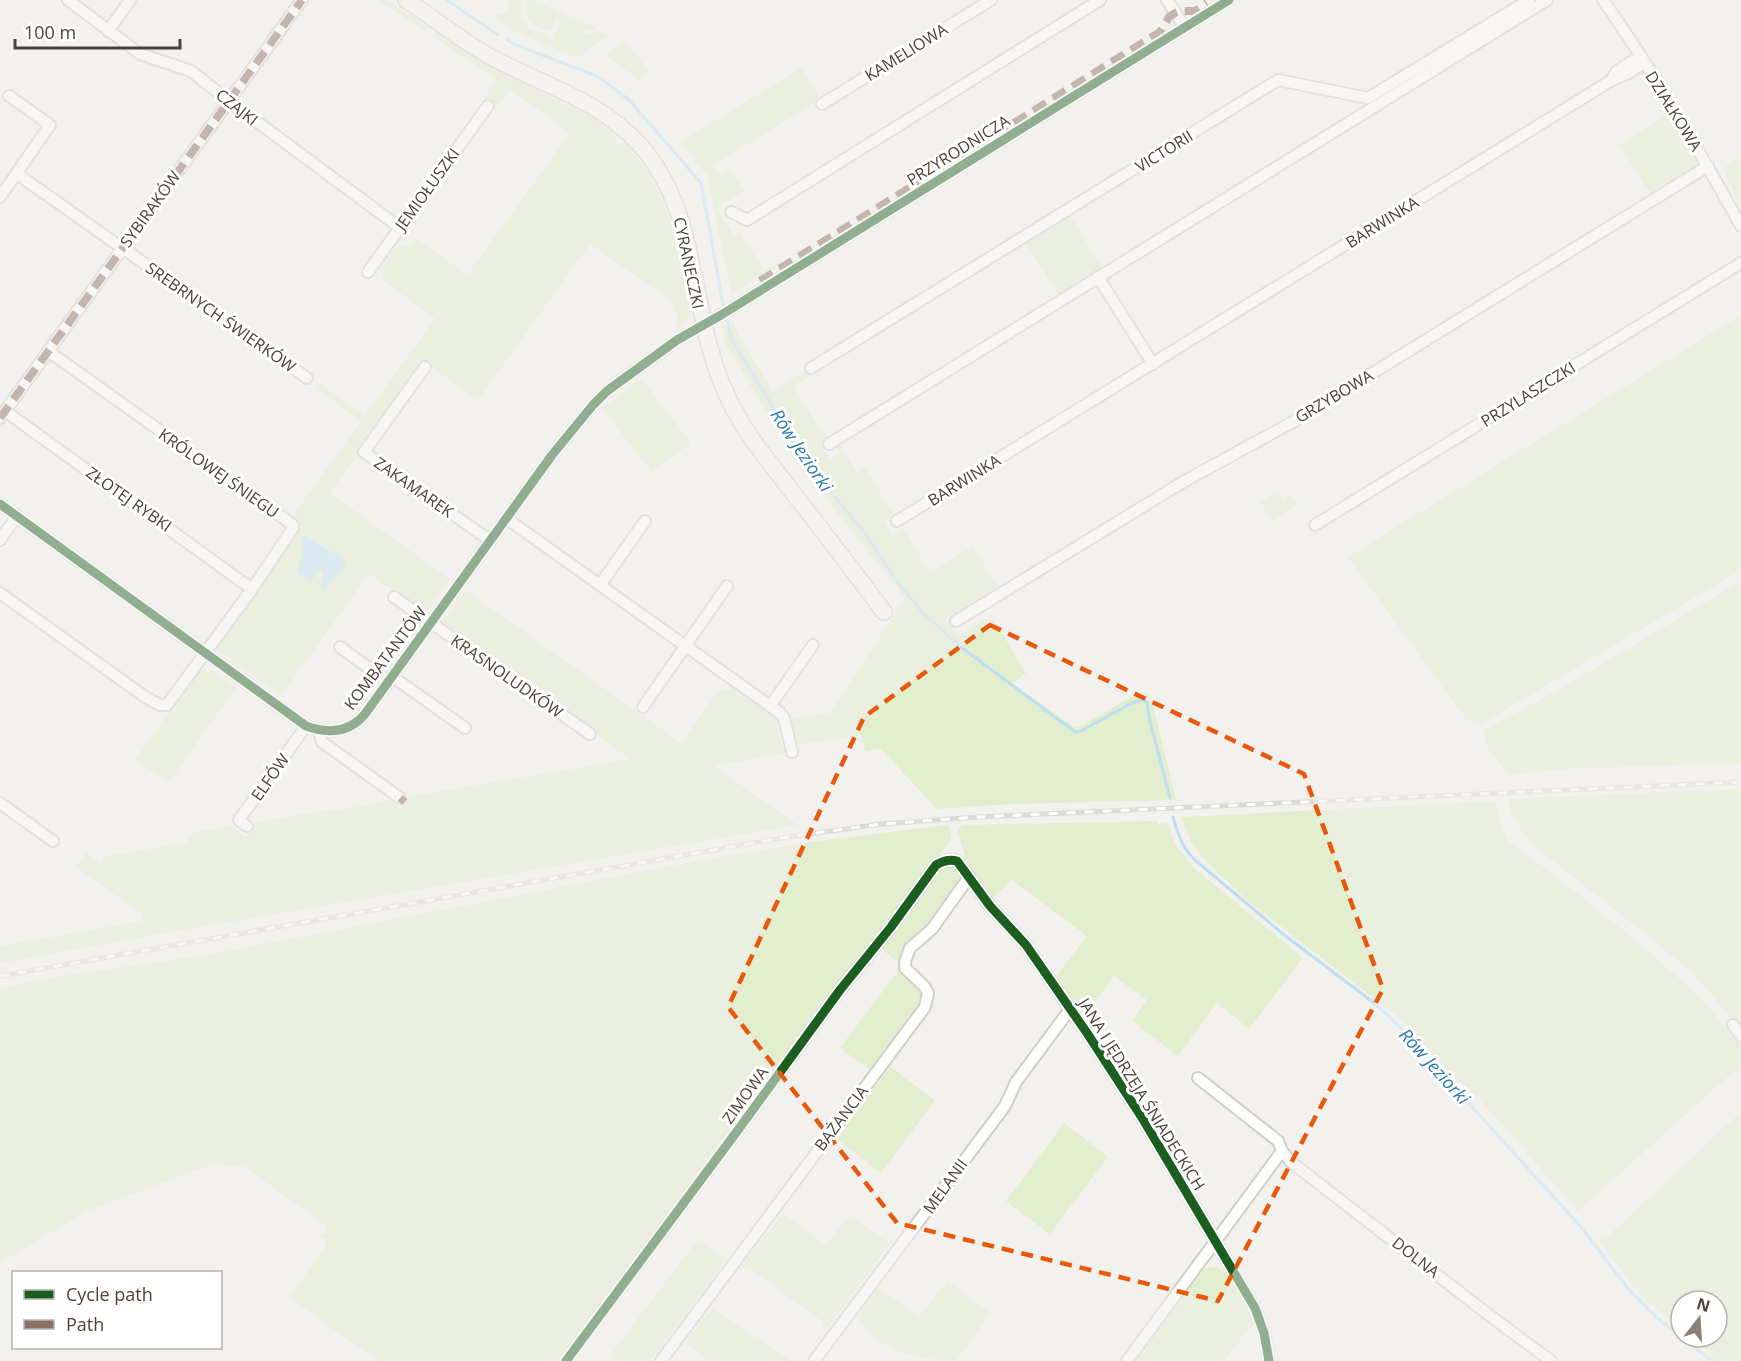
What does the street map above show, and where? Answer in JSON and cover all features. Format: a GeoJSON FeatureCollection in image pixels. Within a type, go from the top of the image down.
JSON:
{"type":"FeatureCollection","features":[{"type":"Feature","properties":{"kind":"street","name":"CZAJKI"},"geometry":{"type":"LineString","coordinates":[[68,0],[140,54],[191,71],[399,227]]}},
{"type":"Feature","properties":{"kind":"street"},"geometry":{"type":"LineString","coordinates":[[108,31],[130,0]]}},
{"type":"Feature","properties":{"kind":"street","name":"SYBIRAKÓW"},"geometry":{"type":"LineString","coordinates":[[3,415],[302,0]]}},
{"type":"Feature","properties":{"kind":"street","name":"CYRANECZKI"},"geometry":{"type":"LineString","coordinates":[[406,0],[491,57],[591,104],[642,147],[673,195],[681,218],[702,324],[716,371],[739,420],[884,612]]}},
{"type":"Feature","properties":{"kind":"street","name":"KAMELIOWA"},"geometry":{"type":"LineString","coordinates":[[822,104],[991,0]]}},
{"type":"Feature","properties":{"kind":"street"},"geometry":{"type":"LineString","coordinates":[[731,212],[747,220],[1100,0]]}},
{"type":"Feature","properties":{"kind":"street"},"geometry":{"type":"LineString","coordinates":[[1167,0],[1185,27]]}},
{"type":"Feature","properties":{"kind":"street","name":"PRZYRODNICZA"},"geometry":{"type":"LineString","coordinates":[[702,324],[721,315],[1228,0]]}},
{"type":"Feature","properties":{"kind":"street","name":"VICTORII"},"geometry":{"type":"LineString","coordinates":[[811,368],[1278,80],[1368,98],[1529,0]]}},
{"type":"Feature","properties":{"kind":"street"},"geometry":{"type":"LineString","coordinates":[[829,444],[1547,0]]}},
{"type":"Feature","properties":{"kind":"street","name":"DZIAŁKOWA"},"geometry":{"type":"LineString","coordinates":[[1602,0],[1642,59],[1708,166],[1741,226]]}},
{"type":"Feature","properties":{"kind":"street","name":"BARWINKA"},"geometry":{"type":"LineString","coordinates":[[897,521],[1612,80],[1629,73],[1642,59]]}},
{"type":"Feature","properties":{"kind":"street"},"geometry":{"type":"LineString","coordinates":[[1,192],[50,125],[9,96]]}},
{"type":"Feature","properties":{"kind":"street","name":"JEMIOŁUSZKI"},"geometry":{"type":"LineString","coordinates":[[368,272],[488,106]]}},
{"type":"Feature","properties":{"kind":"street","name":"GRZYBOWA"},"geometry":{"type":"LineString","coordinates":[[956,621],[1174,488],[1298,419],[1708,166]]}},
{"type":"Feature","properties":{"kind":"street","name":"SREBRNYCH ŚWIERKÓW"},"geometry":{"type":"LineString","coordinates":[[16,174],[307,378]]}},
{"type":"Feature","properties":{"kind":"street","name":"PRZYLASZCZKI"},"geometry":{"type":"LineString","coordinates":[[1315,525],[1741,263]]}},
{"type":"Feature","properties":{"kind":"street"},"geometry":{"type":"LineString","coordinates":[[1098,278],[1152,364]]}},
{"type":"Feature","properties":{"kind":"street","name":"KOMBATANTÓW"},"geometry":{"type":"LineString","coordinates":[[0,504],[306,726],[319,731],[342,730],[359,720],[391,680],[552,455],[600,398],[702,324]]}},
{"type":"Feature","properties":{"kind":"street","name":"KRÓLOWEJ ŚNIEGU"},"geometry":{"type":"LineString","coordinates":[[0,593],[139,693],[160,705],[167,705],[292,532],[293,525],[48,351]]}},
{"type":"Feature","properties":{"kind":"street","name":"ZAKAMAREK"},"geometry":{"type":"LineString","coordinates":[[425,367],[364,452],[491,541]]}},
{"type":"Feature","properties":{"kind":"street","name":"ZŁOTEJ RYBKI"},"geometry":{"type":"LineString","coordinates":[[3,415],[252,589]]}},
{"type":"Feature","properties":{"kind":"street"},"geometry":{"type":"LineString","coordinates":[[0,540],[17,516]]}},
{"type":"Feature","properties":{"kind":"street"},"geometry":{"type":"LineString","coordinates":[[507,519],[770,706],[784,718],[792,752]]}},
{"type":"Feature","properties":{"kind":"street"},"geometry":{"type":"LineString","coordinates":[[600,585],[645,521]]}},
{"type":"Feature","properties":{"kind":"street"},"geometry":{"type":"LineString","coordinates":[[643,707],[727,586]]}},
{"type":"Feature","properties":{"kind":"street","name":"KRASNOLUDKÓW"},"geometry":{"type":"LineString","coordinates":[[394,597],[590,734]]}},
{"type":"Feature","properties":{"kind":"street"},"geometry":{"type":"LineString","coordinates":[[770,706],[813,645]]}},
{"type":"Feature","properties":{"kind":"street"},"geometry":{"type":"LineString","coordinates":[[340,647],[465,728]]}},
{"type":"Feature","properties":{"kind":"street","name":"ELFÓW"},"geometry":{"type":"LineString","coordinates":[[247,826],[239,820],[306,726]]}},
{"type":"Feature","properties":{"kind":"street"},"geometry":{"type":"LineString","coordinates":[[319,731],[322,742],[400,798]]}},
{"type":"Feature","properties":{"kind":"street"},"geometry":{"type":"LineString","coordinates":[[0,803],[53,841]]}},
{"type":"Feature","properties":{"kind":"street","name":"ZIMOWA"},"geometry":{"type":"LineString","coordinates":[[566,1361],[840,990],[891,927],[936,865],[943,861],[957,861]]}},
{"type":"Feature","properties":{"kind":"street","name":"JANA I JĘDRZEJA ŚNIADECKICH"},"geometry":{"type":"LineString","coordinates":[[957,861],[990,906],[1026,945],[1071,1008],[1141,1116],[1255,1308],[1264,1333],[1269,1361]]}},
{"type":"Feature","properties":{"kind":"street","name":"BAŻANCIA"},"geometry":{"type":"LineString","coordinates":[[662,1361],[924,1006],[928,993],[905,968],[907,955],[910,948],[932,929],[969,877]]}},
{"type":"Feature","properties":{"kind":"street","name":"MELANII"},"geometry":{"type":"LineString","coordinates":[[814,1361],[1005,1107],[1016,1082],[1071,1008]]}},
{"type":"Feature","properties":{"kind":"street"},"geometry":{"type":"LineString","coordinates":[[1733,1025],[1741,1036]]}},
{"type":"Feature","properties":{"kind":"street","name":"DOLNA"},"geometry":{"type":"LineString","coordinates":[[1198,1078],[1278,1141],[1282,1151],[1291,1162],[1551,1361]]}},
{"type":"Feature","properties":{"kind":"street"},"geometry":{"type":"LineString","coordinates":[[1126,1361],[1282,1151]]}},
{"type":"Feature","properties":{"kind":"highlighted area"},"geometry":{"type":"Polygon","coordinates":[[[990,625],[1304,774],[1383,989],[1218,1301],[897,1223],[728,1007],[864,717],[990,625]]]}},
{"type":"Feature","properties":{"kind":"green space"},"geometry":{"type":"Polygon","coordinates":[[[378,0],[388,0],[428,27],[425,31],[378,0]]]}},
{"type":"Feature","properties":{"kind":"green space"},"geometry":{"type":"Polygon","coordinates":[[[508,0],[522,0],[521,15],[528,28],[549,35],[548,38],[552,40],[560,21],[556,19],[551,30],[534,25],[528,18],[527,0],[533,0],[596,27],[593,31],[581,30],[580,34],[604,32],[608,36],[577,58],[518,33],[493,17],[504,13],[509,7],[508,0]]]}},
{"type":"Feature","properties":{"kind":"green space"},"geometry":{"type":"Polygon","coordinates":[[[436,32],[501,73],[589,115],[618,137],[615,141],[621,145],[624,142],[655,185],[668,215],[682,266],[690,316],[686,323],[674,331],[678,316],[671,301],[590,244],[478,400],[424,362],[330,493],[450,579],[426,613],[369,574],[281,696],[214,648],[302,526],[291,518],[361,421],[315,388],[319,383],[365,415],[435,319],[384,281],[382,267],[396,248],[411,245],[416,238],[467,275],[570,133],[510,90],[498,106],[484,98],[496,80],[433,37],[436,32]]]}},
{"type":"Feature","properties":{"kind":"green space"},"geometry":{"type":"Polygon","coordinates":[[[624,40],[649,71],[640,81],[606,55],[624,40]]]}},
{"type":"Feature","properties":{"kind":"green space"},"geometry":{"type":"Polygon","coordinates":[[[801,68],[821,99],[713,166],[719,174],[730,167],[745,191],[717,208],[734,236],[740,232],[764,270],[788,259],[731,294],[707,175],[680,142],[801,68]]]}},
{"type":"Feature","properties":{"kind":"green space"},"geometry":{"type":"Polygon","coordinates":[[[1668,114],[1699,165],[1649,193],[1618,145],[1668,114]]]}},
{"type":"Feature","properties":{"kind":"green space"},"geometry":{"type":"Polygon","coordinates":[[[1741,154],[1741,207],[1723,169],[1741,154]]]}},
{"type":"Feature","properties":{"kind":"green space"},"geometry":{"type":"Polygon","coordinates":[[[1070,215],[1103,270],[1059,297],[1026,243],[1070,215]]]}},
{"type":"Feature","properties":{"kind":"green space"},"geometry":{"type":"Polygon","coordinates":[[[1741,315],[1741,570],[1488,720],[1479,724],[1466,719],[1353,564],[1346,558],[1741,315]]]}},
{"type":"Feature","properties":{"kind":"green space"},"geometry":{"type":"Polygon","coordinates":[[[732,321],[773,391],[807,369],[811,375],[794,387],[827,440],[820,445],[830,459],[840,453],[836,446],[840,444],[857,473],[865,468],[894,515],[884,521],[892,534],[903,528],[930,572],[973,546],[998,586],[946,619],[960,634],[991,615],[1026,673],[1012,683],[1073,726],[1081,726],[1136,694],[1150,693],[1176,800],[1013,804],[937,809],[881,749],[865,751],[862,735],[796,745],[791,719],[830,713],[905,598],[794,459],[724,342],[723,326],[732,321]]]}},
{"type":"Feature","properties":{"kind":"green space"},"geometry":{"type":"Polygon","coordinates":[[[641,378],[691,443],[652,472],[602,408],[641,378]]]}},
{"type":"Feature","properties":{"kind":"green space"},"geometry":{"type":"Polygon","coordinates":[[[1278,492],[1283,499],[1289,495],[1299,504],[1272,521],[1260,502],[1278,492]]]}},
{"type":"Feature","properties":{"kind":"green space"},"geometry":{"type":"Polygon","coordinates":[[[1741,581],[1741,763],[1564,769],[1508,775],[1487,747],[1483,731],[1572,682],[1741,581]]]}},
{"type":"Feature","properties":{"kind":"green space"},"geometry":{"type":"Polygon","coordinates":[[[466,590],[681,743],[718,691],[735,688],[777,719],[781,746],[786,746],[787,753],[714,766],[798,825],[0,963],[0,946],[142,921],[142,914],[75,867],[86,853],[102,864],[103,857],[187,842],[194,832],[232,826],[245,837],[256,822],[335,809],[337,811],[630,759],[441,625],[466,590]]]}},
{"type":"Feature","properties":{"kind":"green space"},"geometry":{"type":"Polygon","coordinates":[[[198,671],[213,671],[236,688],[169,782],[135,760],[198,671]]]}},
{"type":"Feature","properties":{"kind":"green space"},"geometry":{"type":"Polygon","coordinates":[[[1741,789],[1741,1028],[1690,971],[1531,844],[1510,813],[1509,799],[1741,789]]]}},
{"type":"Feature","properties":{"kind":"green space"},"geometry":{"type":"Polygon","coordinates":[[[1496,801],[1502,828],[1510,843],[1548,870],[1640,944],[1701,998],[1741,1046],[1741,1065],[1578,1211],[1484,1104],[1439,1062],[1403,1021],[1248,901],[1210,865],[1192,845],[1181,817],[1496,801]]]}},
{"type":"Feature","properties":{"kind":"green space"},"geometry":{"type":"Polygon","coordinates":[[[1157,821],[1158,824],[1168,823],[1175,844],[1194,868],[1303,958],[1249,1029],[1217,1003],[1178,1056],[1132,1021],[1147,1000],[1114,976],[1083,1018],[1054,979],[1087,936],[1012,880],[989,901],[965,858],[958,831],[962,825],[1157,821]]]}},
{"type":"Feature","properties":{"kind":"green space"},"geometry":{"type":"Polygon","coordinates":[[[948,825],[952,838],[562,1361],[378,1361],[289,1298],[325,1246],[326,1240],[320,1237],[327,1227],[245,1167],[213,1164],[85,1212],[0,1263],[0,988],[48,978],[206,955],[702,860],[818,841],[948,825]]]}},
{"type":"Feature","properties":{"kind":"green space"},"geometry":{"type":"Polygon","coordinates":[[[953,866],[962,876],[961,880],[902,965],[879,947],[937,870],[953,866]]]}},
{"type":"Feature","properties":{"kind":"green space"},"geometry":{"type":"Polygon","coordinates":[[[901,967],[920,987],[921,1004],[871,1071],[840,1048],[901,967]]]}},
{"type":"Feature","properties":{"kind":"green space"},"geometry":{"type":"Polygon","coordinates":[[[890,1067],[935,1100],[881,1173],[837,1139],[890,1067]]]}},
{"type":"Feature","properties":{"kind":"green space"},"geometry":{"type":"Polygon","coordinates":[[[1741,1112],[1741,1361],[1708,1361],[1713,1355],[1705,1349],[1729,1349],[1729,1289],[1669,1289],[1669,1319],[1648,1302],[1628,1280],[1598,1239],[1602,1235],[1609,1235],[1741,1112]]]}},
{"type":"Feature","properties":{"kind":"green space"},"geometry":{"type":"Polygon","coordinates":[[[1064,1123],[1108,1157],[1050,1234],[1006,1201],[1064,1123]]]}},
{"type":"Feature","properties":{"kind":"green space"},"geometry":{"type":"Polygon","coordinates":[[[783,1213],[826,1245],[850,1215],[890,1244],[824,1333],[823,1322],[749,1268],[739,1269],[783,1213]]]}},
{"type":"Feature","properties":{"kind":"green space"},"geometry":{"type":"Polygon","coordinates":[[[698,1239],[727,1259],[650,1361],[615,1361],[609,1357],[698,1239]]]}},
{"type":"Feature","properties":{"kind":"green space"},"geometry":{"type":"Polygon","coordinates":[[[1216,1267],[1225,1272],[1255,1320],[1224,1361],[1136,1361],[1205,1268],[1216,1267]]]}},
{"type":"Feature","properties":{"kind":"green space"},"geometry":{"type":"Polygon","coordinates":[[[947,1281],[991,1313],[956,1361],[914,1356],[886,1345],[865,1328],[858,1316],[879,1287],[919,1317],[947,1281]]]}},
{"type":"Feature","properties":{"kind":"green space"},"geometry":{"type":"Polygon","coordinates":[[[712,1307],[791,1361],[709,1361],[685,1343],[712,1307]]]}},
{"type":"Feature","properties":{"kind":"water"},"geometry":{"type":"Polygon","coordinates":[[[305,536],[345,561],[345,568],[323,590],[320,583],[324,571],[321,570],[310,581],[297,572],[303,551],[302,539],[305,536]]]}},
{"type":"Feature","properties":{"kind":"waterway","name":"Rów Jeziorki"},"geometry":{"type":"LineString","coordinates":[[447,0],[498,35]]}},
{"type":"Feature","properties":{"kind":"waterway","name":"Rów Jeziorki"},"geometry":{"type":"LineString","coordinates":[[507,40],[599,77],[629,100],[701,183],[724,310]]}},
{"type":"Feature","properties":{"kind":"waterway","name":"Rów Jeziorki"},"geometry":{"type":"LineString","coordinates":[[726,317],[732,340],[811,469],[862,529],[899,584],[923,613],[962,648],[1075,732],[1081,731],[1132,703],[1142,700],[1147,702],[1170,798]]}},
{"type":"Feature","properties":{"kind":"waterway","name":"Rów Jeziorki"},"geometry":{"type":"LineString","coordinates":[[1173,817],[1184,846],[1195,860],[1283,934],[1374,1003],[1396,1023],[1580,1226],[1630,1291],[1669,1327]]}},
{"type":"Feature","properties":{"kind":"waterway","name":"Rów Jeziorki"},"geometry":{"type":"LineString","coordinates":[[1696,1349],[1712,1361]]}},
{"type":"Feature","properties":{"kind":"railway"},"geometry":{"type":"LineString","coordinates":[[0,976],[787,837],[881,824],[978,817],[1741,782]]}},
{"type":"Feature","properties":{"kind":"marked path"},"geometry":{"type":"LineString","coordinates":[[0,418],[302,0]]}},
{"type":"Feature","properties":{"kind":"marked path"},"geometry":{"type":"LineString","coordinates":[[760,281],[1160,32],[1169,17],[1175,13],[1195,11],[1207,3]]}},
{"type":"Feature","properties":{"kind":"marked path"},"geometry":{"type":"LineString","coordinates":[[400,798],[405,802]]}},
{"type":"Feature","properties":{"kind":"cycle path"},"geometry":{"type":"LineString","coordinates":[[0,504],[306,726],[330,731],[345,728],[365,714],[552,455],[607,391],[677,340],[1229,0]]}},
{"type":"Feature","properties":{"kind":"cycle path"},"geometry":{"type":"LineString","coordinates":[[566,1361],[840,990],[891,927],[936,865],[951,860],[957,861],[990,906],[1026,945],[1141,1116],[1255,1308],[1264,1333],[1269,1361]]}}]}
